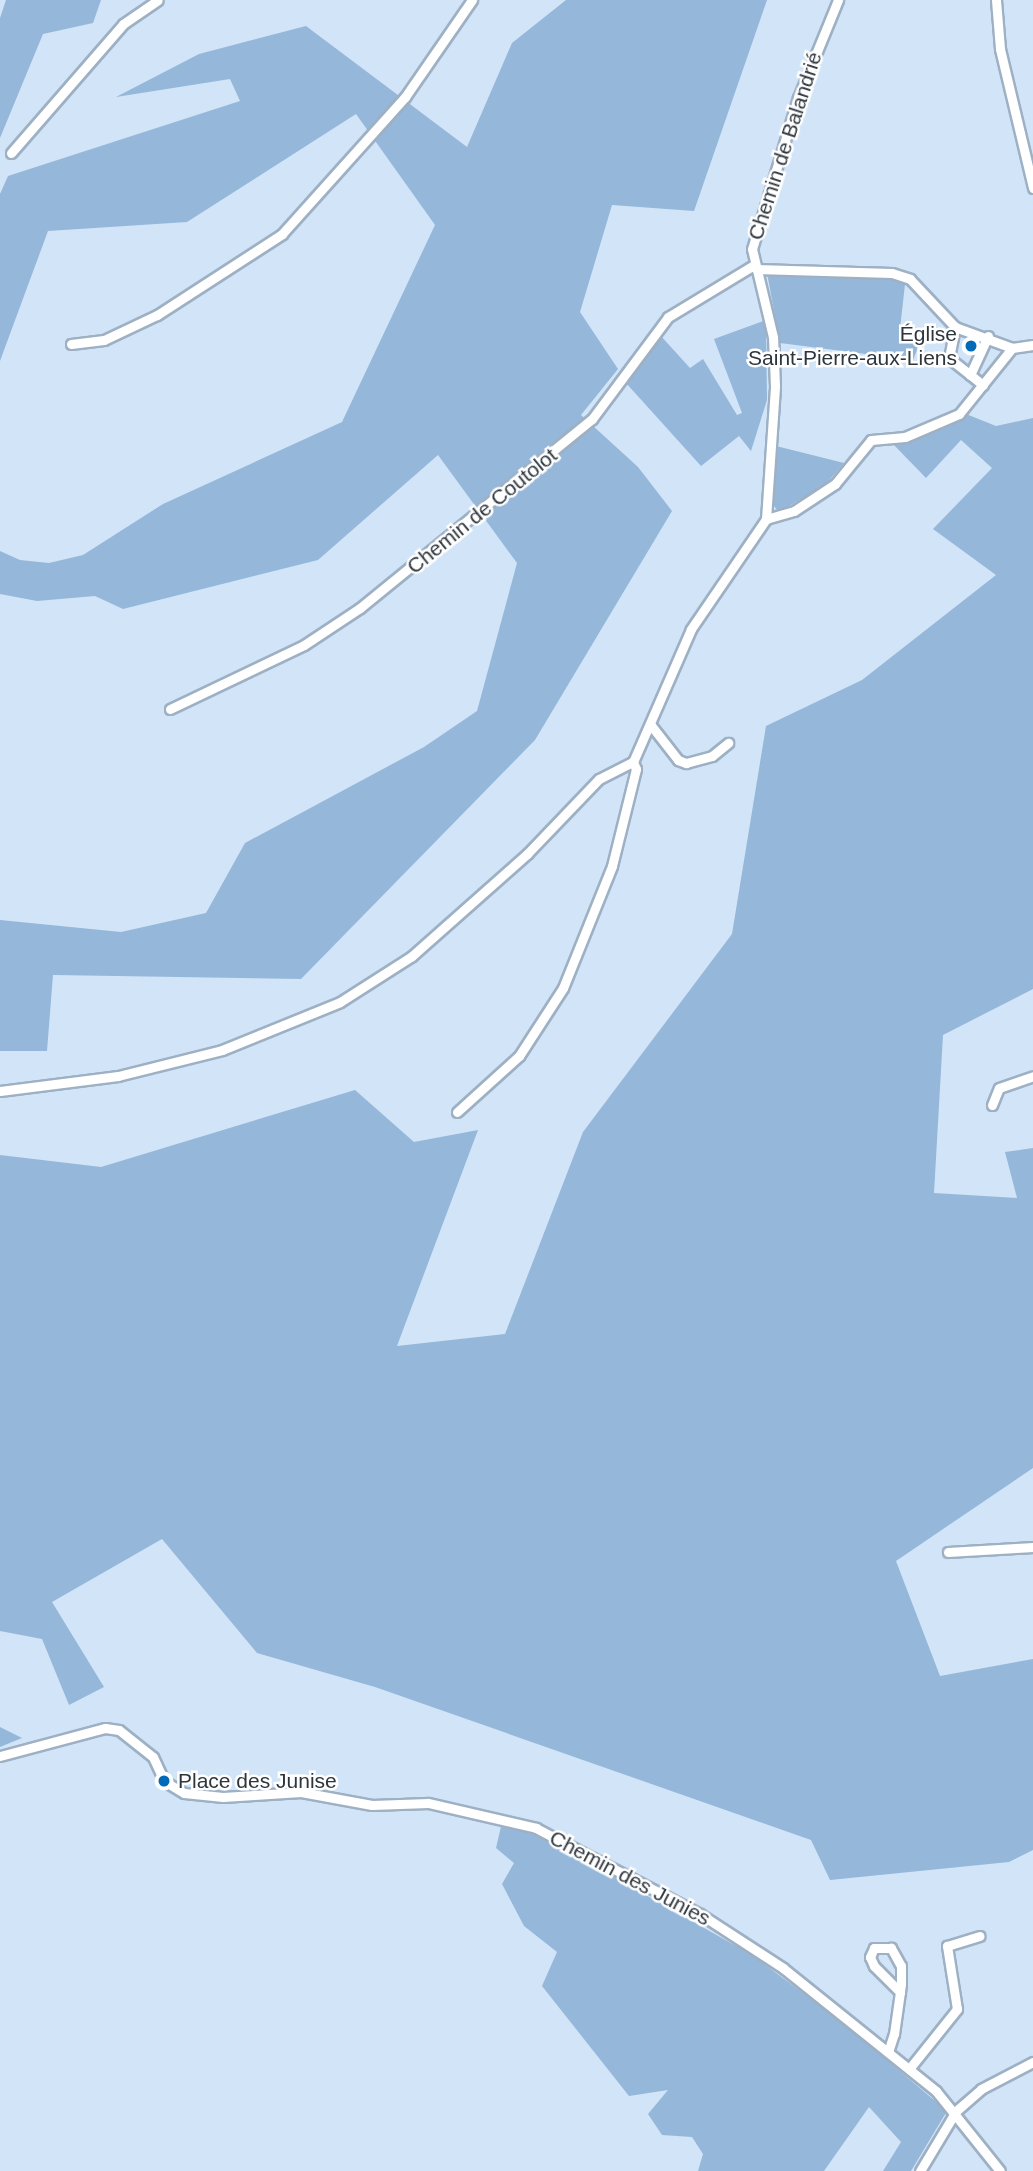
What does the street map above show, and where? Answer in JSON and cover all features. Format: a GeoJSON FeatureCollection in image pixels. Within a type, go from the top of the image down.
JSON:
{"type":"FeatureCollection","features":[{"type":"Feature","properties":{"kind":"street"},"geometry":{"type":"LineString","coordinates":[[11,153],[123,24],[159,0]]}},
{"type":"Feature","properties":{"kind":"street"},"geometry":{"type":"LineString","coordinates":[[71,344],[104,340],[157,315],[282,234],[405,97],[472,0]]}},
{"type":"Feature","properties":{"kind":"street","name":"Chemin de Balandrié"},"geometry":{"type":"LineString","coordinates":[[766,519],[775,386],[773,337],[752,248],[798,97],[838,0]]}},
{"type":"Feature","properties":{"kind":"street"},"geometry":{"type":"LineString","coordinates":[[996,0],[999,49],[1033,188]]}},
{"type":"Feature","properties":{"kind":"street"},"geometry":{"type":"LineString","coordinates":[[755,267],[892,273],[910,279],[955,327],[988,336],[1012,348],[1033,345]]}},
{"type":"Feature","properties":{"kind":"street","name":"Chemin de Coutolot"},"geometry":{"type":"LineString","coordinates":[[170,709],[304,645],[360,608],[592,419],[668,317],[755,267]]}},
{"type":"Feature","properties":{"kind":"street"},"geometry":{"type":"LineString","coordinates":[[955,327],[949,358],[983,385]]}},
{"type":"Feature","properties":{"kind":"street"},"geometry":{"type":"LineString","coordinates":[[970,375],[988,336]]}},
{"type":"Feature","properties":{"kind":"street"},"geometry":{"type":"LineString","coordinates":[[0,1091],[118,1076],[222,1050],[340,1002],[412,956],[527,854],[599,779],[633,762],[691,629],[766,519],[794,511],[835,484],[872,440],[905,437],[959,414],[1012,348]]}},
{"type":"Feature","properties":{"kind":"street"},"geometry":{"type":"LineString","coordinates":[[650,724],[678,760],[685,763],[712,756],[727,743]]}},
{"type":"Feature","properties":{"kind":"street"},"geometry":{"type":"LineString","coordinates":[[457,1112],[519,1056],[562,988],[612,866],[636,769],[633,762]]}},
{"type":"Feature","properties":{"kind":"street"},"geometry":{"type":"LineString","coordinates":[[992,1105],[999,1088],[1033,1076]]}},
{"type":"Feature","properties":{"kind":"street"},"geometry":{"type":"LineString","coordinates":[[948,1552],[1033,1547]]}},
{"type":"Feature","properties":{"kind":"street","name":"Chemin des Junies"},"geometry":{"type":"LineString","coordinates":[[0,1756],[105,1728],[119,1730],[153,1757],[164,1781],[184,1793],[223,1797],[301,1792],[372,1805],[428,1803],[536,1828],[710,1921],[783,1968],[909,2069],[956,2111],[1000,2171]]}},
{"type":"Feature","properties":{"kind":"street"},"geometry":{"type":"LineString","coordinates":[[909,2069],[957,2009],[947,1946],[980,1936]]}},
{"type":"Feature","properties":{"kind":"street"},"geometry":{"type":"LineString","coordinates":[[888,2052],[900,1992],[898,1952],[883,1945],[874,1948],[870,1957],[874,1966],[900,1992]]}},
{"type":"Feature","properties":{"kind":"street"},"geometry":{"type":"LineString","coordinates":[[920,2171],[956,2111],[981,2089],[1033,2062]]}},
{"type":"Feature","properties":{"kind":"shaded area"},"geometry":{"type":"Polygon","coordinates":[[[6,0],[101,0],[93,23],[43,34],[0,138],[0,18],[6,0]]]}},
{"type":"Feature","properties":{"kind":"shaded area"},"geometry":{"type":"Polygon","coordinates":[[[566,0],[767,0],[694,211],[612,205],[580,312],[618,369],[581,415],[638,467],[672,511],[535,740],[301,979],[53,975],[47,1051],[0,1051],[0,920],[121,932],[206,913],[245,843],[424,747],[477,711],[517,563],[438,455],[318,560],[123,609],[95,596],[37,601],[0,594],[0,551],[20,560],[49,563],[83,555],[163,504],[342,422],[435,225],[356,114],[187,222],[48,231],[0,361],[0,194],[8,176],[240,101],[230,79],[116,97],[199,54],[306,26],[467,147],[512,43],[566,0]]]}},
{"type":"Feature","properties":{"kind":"shaded area"},"geometry":{"type":"Polygon","coordinates":[[[767,273],[888,277],[905,284],[900,329],[920,342],[913,360],[780,343],[767,273]]]}},
{"type":"Feature","properties":{"kind":"shaded area"},"geometry":{"type":"Polygon","coordinates":[[[766,320],[767,400],[751,451],[739,436],[701,466],[626,383],[660,335],[690,368],[703,359],[737,415],[742,413],[714,339],[766,320]]]}},
{"type":"Feature","properties":{"kind":"shaded area"},"geometry":{"type":"Polygon","coordinates":[[[966,414],[996,426],[1033,418],[1033,989],[943,1035],[934,1193],[1017,1198],[1005,1152],[1033,1148],[1033,1468],[896,1561],[940,1676],[1033,1659],[1033,1850],[1009,1862],[830,1880],[811,1840],[375,1687],[257,1653],[162,1539],[52,1602],[104,1687],[69,1705],[42,1639],[0,1631],[0,1155],[101,1167],[355,1090],[414,1142],[478,1130],[397,1346],[505,1334],[583,1132],[732,934],[766,726],[862,680],[996,575],[933,529],[992,468],[961,440],[926,478],[893,444],[966,414]]]}},
{"type":"Feature","properties":{"kind":"shaded area"},"geometry":{"type":"Polygon","coordinates":[[[776,446],[844,463],[826,484],[779,512],[772,504],[776,446]]]}},
{"type":"Feature","properties":{"kind":"shaded area"},"geometry":{"type":"Polygon","coordinates":[[[0,1727],[22,1738],[0,1747],[0,1727]]]}},
{"type":"Feature","properties":{"kind":"shaded area"},"geometry":{"type":"Polygon","coordinates":[[[502,1822],[534,1832],[752,1955],[838,2019],[947,2111],[911,2171],[883,2171],[901,2142],[869,2107],[824,2171],[698,2171],[703,2154],[692,2137],[662,2135],[648,2114],[668,2090],[629,2096],[542,1986],[557,1952],[524,1926],[502,1884],[514,1863],[496,1848],[502,1822]]]}},
{"type":"Feature","properties":{"kind":"place","name":"Église Saint-Pierre-aux-Liens"},"geometry":{"type":"Point","coordinates":[971,346]}},
{"type":"Feature","properties":{"kind":"place","name":"Place des Junise"},"geometry":{"type":"Point","coordinates":[164,1781]}}]}
